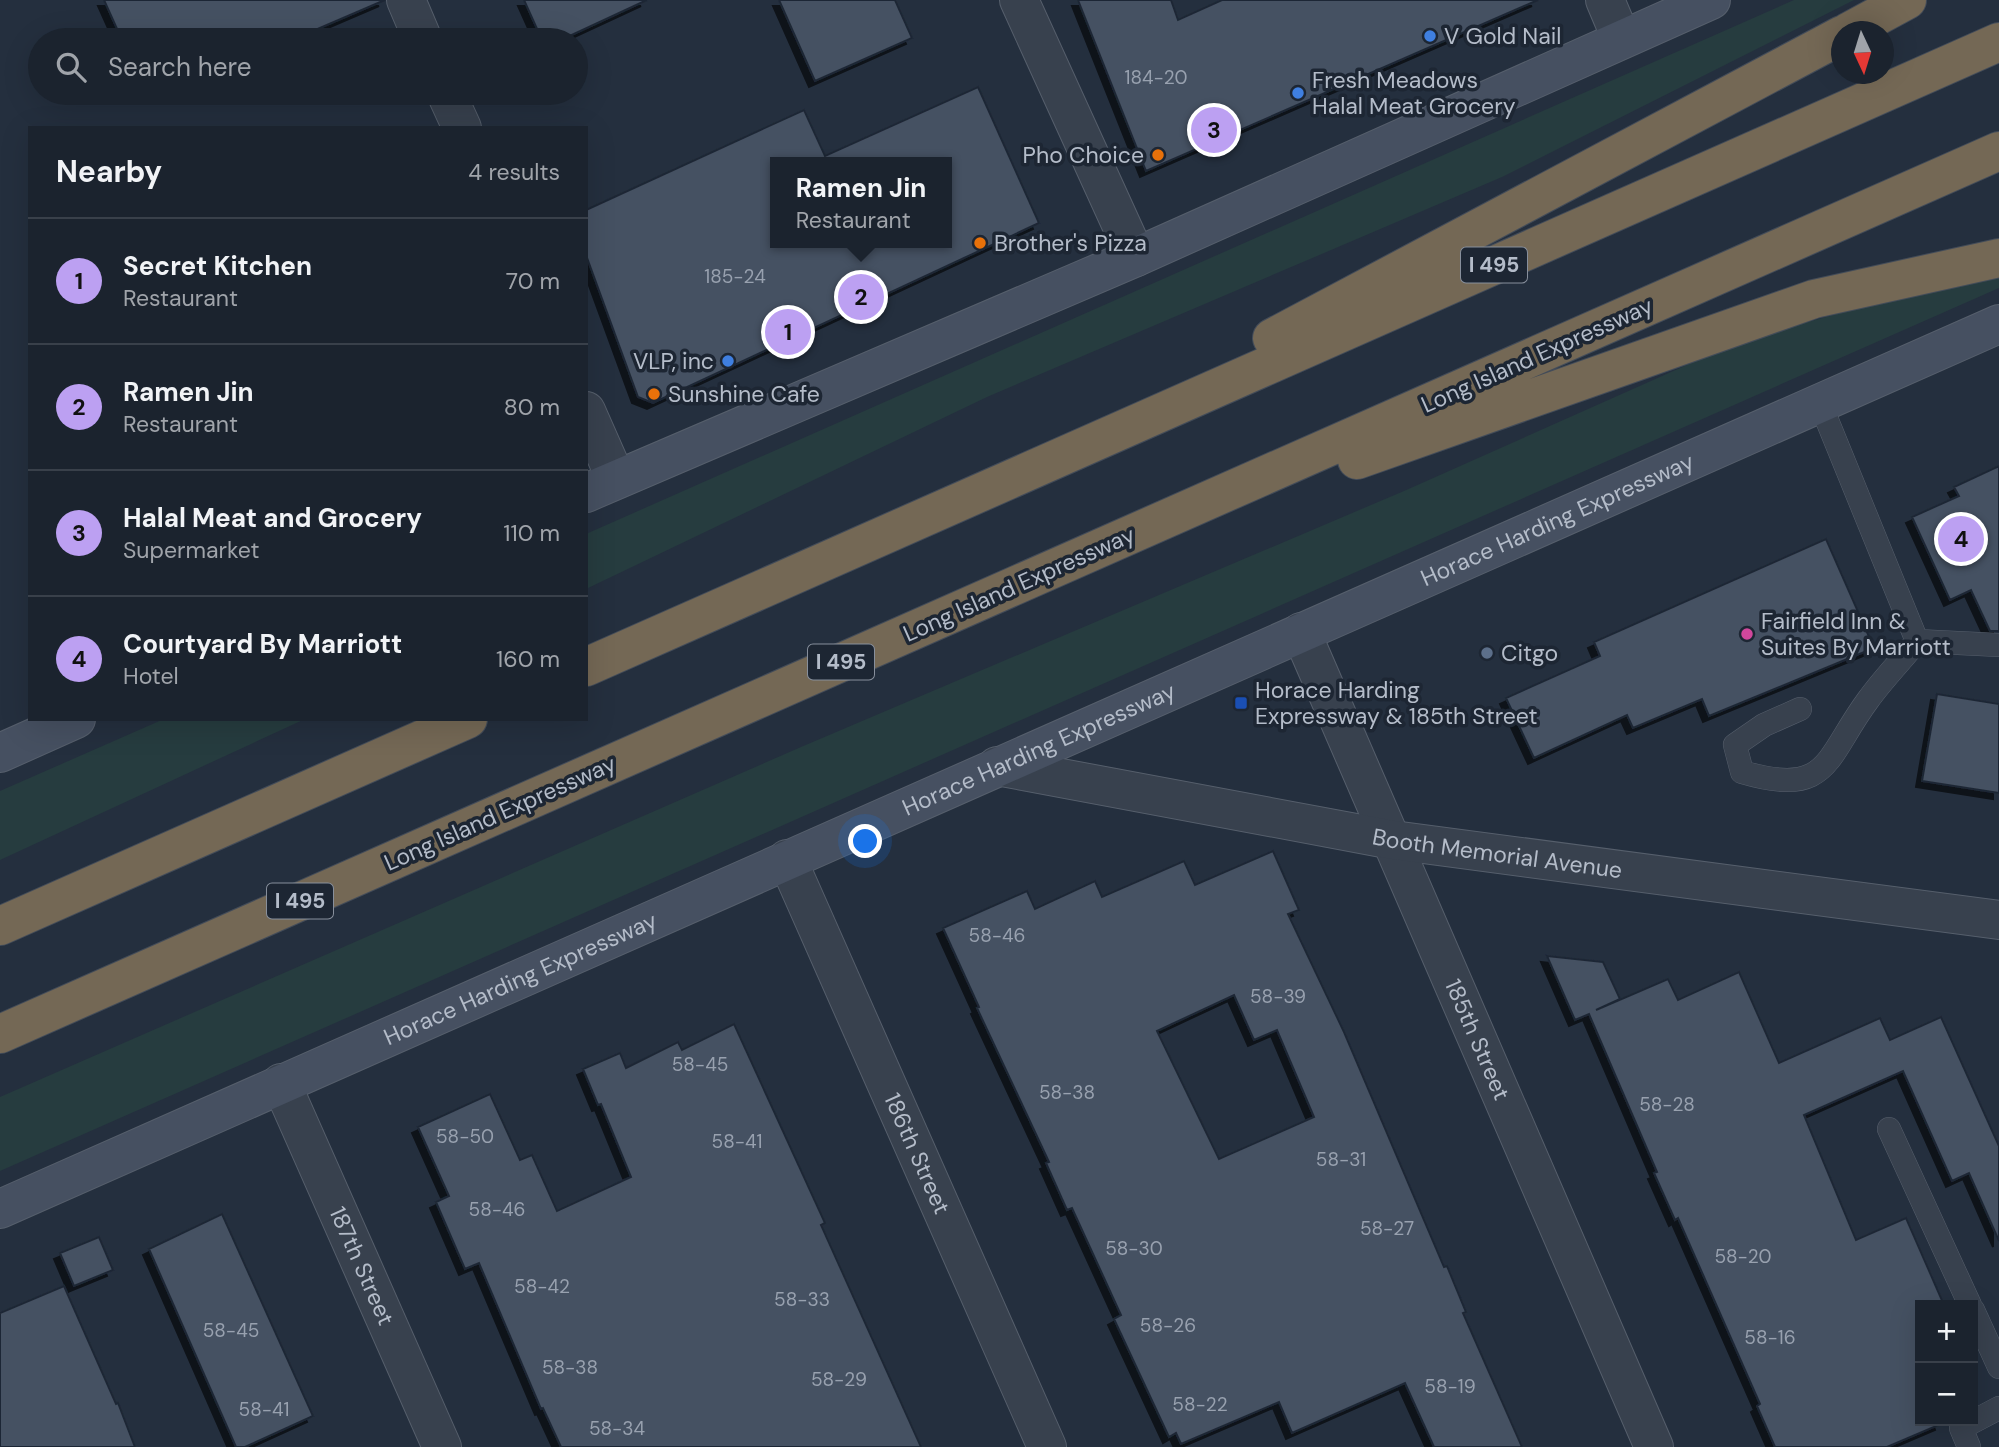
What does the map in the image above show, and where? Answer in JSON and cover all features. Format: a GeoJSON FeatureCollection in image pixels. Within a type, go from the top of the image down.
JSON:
{"type":"FeatureCollection","features":[{"type":"Feature","properties":{"kind":"highway"},"geometry":{"type":"LineString","coordinates":[[1869,21],[1908,0]]}},
{"type":"Feature","properties":{"kind":"highway"},"geometry":{"type":"LineString","coordinates":[[989,489],[1831,41]]}},
{"type":"Feature","properties":{"kind":"highway","name":"I 495"},"geometry":{"type":"LineString","coordinates":[[588,666],[1999,42]]}},
{"type":"Feature","properties":{"kind":"highway","name":"Long Island Expressway"},"geometry":{"type":"LineString","coordinates":[[0,1034],[1999,151]]}},
{"type":"Feature","properties":{"kind":"highway"},"geometry":{"type":"LineString","coordinates":[[1081,556],[1814,299],[1999,258]]}},
{"type":"Feature","properties":{"kind":"highway"},"geometry":{"type":"LineString","coordinates":[[0,926],[463,721]]}},
{"type":"Feature","properties":{"kind":"main road"},"geometry":{"type":"LineString","coordinates":[[601,486],[1136,257],[1711,0]]}},
{"type":"Feature","properties":{"kind":"main road","name":"Horace Harding Expressway"},"geometry":{"type":"LineString","coordinates":[[0,1209],[997,765],[1999,324]]}},
{"type":"Feature","properties":{"kind":"main road"},"geometry":{"type":"LineString","coordinates":[[0,753],[72,721]]}},
{"type":"Feature","properties":{"kind":"street"},"geometry":{"type":"LineString","coordinates":[[406,0],[418,28]]}},
{"type":"Feature","properties":{"kind":"street"},"geometry":{"type":"LineString","coordinates":[[1019,0],[1136,257]]}},
{"type":"Feature","properties":{"kind":"street"},"geometry":{"type":"LineString","coordinates":[[1605,0],[1621,38]]}},
{"type":"Feature","properties":{"kind":"street"},"geometry":{"type":"LineString","coordinates":[[451,105],[461,126]]}},
{"type":"Feature","properties":{"kind":"street"},"geometry":{"type":"LineString","coordinates":[[588,421],[601,486]]}},
{"type":"Feature","properties":{"kind":"street","name":"185th Street"},"geometry":{"type":"LineString","coordinates":[[1301,632],[1654,1447]]}},
{"type":"Feature","properties":{"kind":"street","name":"Booth Memorial Avenue"},"geometry":{"type":"LineString","coordinates":[[997,765],[1393,840],[1999,920]]}},
{"type":"Feature","properties":{"kind":"street","name":"186th Street"},"geometry":{"type":"LineString","coordinates":[[787,859],[1047,1447]]}},
{"type":"Feature","properties":{"kind":"street","name":"187th Street"},"geometry":{"type":"LineString","coordinates":[[281,1083],[442,1447]]}},
{"type":"Feature","properties":{"kind":"lane"},"geometry":{"type":"LineString","coordinates":[[1820,403],[1917,641]]}},
{"type":"Feature","properties":{"kind":"lane"},"geometry":{"type":"LineString","coordinates":[[1917,641],[1999,645]]}},
{"type":"Feature","properties":{"kind":"lane"},"geometry":{"type":"LineString","coordinates":[[1800,709],[1764,725],[1735,745],[1742,772],[1767,779],[1796,780],[1827,766],[1868,700],[1917,641]]}},
{"type":"Feature","properties":{"kind":"lane"},"geometry":{"type":"LineString","coordinates":[[1889,1129],[1968,1300]]}},
{"type":"Feature","properties":{"kind":"lane"},"geometry":{"type":"LineString","coordinates":[[1978,1321],[1999,1367]]}},
{"type":"Feature","properties":{"kind":"lane"},"geometry":{"type":"LineString","coordinates":[[1969,1447],[1961,1428],[1999,1408]]}},
{"type":"Feature","properties":{"kind":"green space"},"geometry":{"type":"Polygon","coordinates":[[[1794,0],[1854,0],[1502,177],[987,397],[588,588],[588,533],[1794,0]]]}},
{"type":"Feature","properties":{"kind":"green space"},"geometry":{"type":"Polygon","coordinates":[[[1999,269],[1999,288],[0,1171],[0,1097],[801,747],[1404,491],[1743,340],[1999,269]]]}},
{"type":"Feature","properties":{"kind":"green space"},"geometry":{"type":"Polygon","coordinates":[[[159,721],[301,721],[0,860],[0,791],[159,721]]]}},
{"type":"Feature","properties":{"kind":"building"},"geometry":{"type":"Polygon","coordinates":[[[104,0],[385,0],[320,28],[117,28],[104,0]]]}},
{"type":"Feature","properties":{"kind":"building"},"geometry":{"type":"Polygon","coordinates":[[[524,0],[647,0],[587,28],[537,28],[524,0]]]}},
{"type":"Feature","properties":{"kind":"building"},"geometry":{"type":"Polygon","coordinates":[[[779,0],[895,0],[912,38],[815,81],[779,0]]]}},
{"type":"Feature","properties":{"kind":"building"},"geometry":{"type":"Polygon","coordinates":[[[1078,0],[1171,0],[1178,20],[1222,0],[1538,0],[1146,171],[1078,0]]]}},
{"type":"Feature","properties":{"kind":"building"},"geometry":{"type":"Polygon","coordinates":[[[978,87],[1039,223],[653,403],[638,397],[588,260],[588,209],[804,110],[825,156],[978,87]]]}},
{"type":"Feature","properties":{"kind":"building"},"geometry":{"type":"Polygon","coordinates":[[[1999,466],[1999,631],[1990,631],[1971,590],[1950,600],[1912,517],[1959,496],[1954,487],[1999,466]]]}},
{"type":"Feature","properties":{"kind":"building","name":"Fairfield Inn & Suites By Marriott"},"geometry":{"type":"Polygon","coordinates":[[[1826,539],[1874,648],[1709,716],[1702,699],[1633,728],[1627,715],[1534,758],[1506,698],[1600,656],[1594,642],[1826,539]]]}},
{"type":"Feature","properties":{"kind":"building"},"geometry":{"type":"Polygon","coordinates":[[[1937,694],[1999,704],[1999,793],[1922,781],[1937,694]]]}},
{"type":"Feature","properties":{"kind":"building"},"geometry":{"type":"Polygon","coordinates":[[[1273,851],[1299,910],[1288,914],[1344,1032],[1444,1267],[1447,1266],[1466,1312],[1463,1313],[1522,1447],[1434,1447],[1405,1383],[1292,1433],[1279,1402],[1181,1444],[1176,1433],[1169,1437],[1114,1319],[1121,1315],[1072,1208],[1067,1210],[1046,1163],[1049,1162],[943,928],[1027,891],[1035,909],[1095,881],[1102,897],[1184,861],[1195,885],[1273,851]],[[1234,995],[1157,1031],[1219,1159],[1314,1117],[1277,1030],[1254,1040],[1234,995]]]}},
{"type":"Feature","properties":{"kind":"building"},"geometry":{"type":"Polygon","coordinates":[[[1547,956],[1603,962],[1620,999],[1596,1010],[1668,979],[1678,1000],[1739,972],[1779,1063],[1880,1018],[1890,1040],[1941,1017],[1999,1146],[1999,1241],[1969,1173],[1952,1181],[1903,1071],[1804,1115],[1856,1240],[1906,1218],[1942,1300],[1915,1300],[1915,1426],[1936,1426],[1887,1447],[1775,1447],[1757,1406],[1760,1404],[1678,1218],[1675,1220],[1654,1173],[1657,1172],[1589,1014],[1575,1020],[1547,956]]]}},
{"type":"Feature","properties":{"kind":"building"},"geometry":{"type":"Polygon","coordinates":[[[734,1024],[825,1223],[821,1225],[921,1447],[561,1447],[543,1408],[541,1409],[479,1263],[465,1269],[436,1202],[449,1196],[418,1127],[490,1094],[520,1160],[532,1155],[557,1211],[631,1177],[601,1104],[598,1105],[583,1069],[620,1053],[626,1068],[678,1042],[682,1050],[734,1024]]]}},
{"type":"Feature","properties":{"kind":"building"},"geometry":{"type":"Polygon","coordinates":[[[222,1214],[313,1416],[245,1447],[236,1447],[149,1249],[222,1214]]]}},
{"type":"Feature","properties":{"kind":"building"},"geometry":{"type":"Polygon","coordinates":[[[99,1237],[113,1270],[74,1286],[60,1253],[99,1237]]]}},
{"type":"Feature","properties":{"kind":"building"},"geometry":{"type":"Polygon","coordinates":[[[64,1286],[116,1404],[118,1403],[135,1447],[0,1447],[0,1313],[64,1286]]]}},
{"type":"Feature","properties":{"kind":"place","name":"V Gold Nail"},"geometry":{"type":"Point","coordinates":[1430,36]}},
{"type":"Feature","properties":{"kind":"place","name":"Fresh Meadows Halal Meat Grocery"},"geometry":{"type":"Point","coordinates":[1298,93]}},
{"type":"Feature","properties":{"kind":"place","name":"Halal Meat and Grocery"},"geometry":{"type":"Point","coordinates":[1214,130]}},
{"type":"Feature","properties":{"kind":"place","name":"Pho Choice"},"geometry":{"type":"Point","coordinates":[1158,155]}},
{"type":"Feature","properties":{"kind":"place","name":"Brother's Pizza"},"geometry":{"type":"Point","coordinates":[980,243]}},
{"type":"Feature","properties":{"kind":"place","name":"Ramen Jin"},"geometry":{"type":"Point","coordinates":[861,297]}},
{"type":"Feature","properties":{"kind":"place","name":"Secret Kitchen"},"geometry":{"type":"Point","coordinates":[788,332]}},
{"type":"Feature","properties":{"kind":"place","name":"VLP, inc"},"geometry":{"type":"Point","coordinates":[728,361]}},
{"type":"Feature","properties":{"kind":"place","name":"Sunshine Cafe"},"geometry":{"type":"Point","coordinates":[654,394]}},
{"type":"Feature","properties":{"kind":"place","name":"Courtyard By Marriott"},"geometry":{"type":"Point","coordinates":[1961,539]}},
{"type":"Feature","properties":{"kind":"place","name":"Fairfield Inn & Suites By Marriott"},"geometry":{"type":"Point","coordinates":[1747,634]}},
{"type":"Feature","properties":{"kind":"place","name":"Citgo"},"geometry":{"type":"Point","coordinates":[1487,653]}},
{"type":"Feature","properties":{"kind":"place","name":"Horace Harding Expressway & 185th Street"},"geometry":{"type":"Point","coordinates":[1241,703]}}]}
